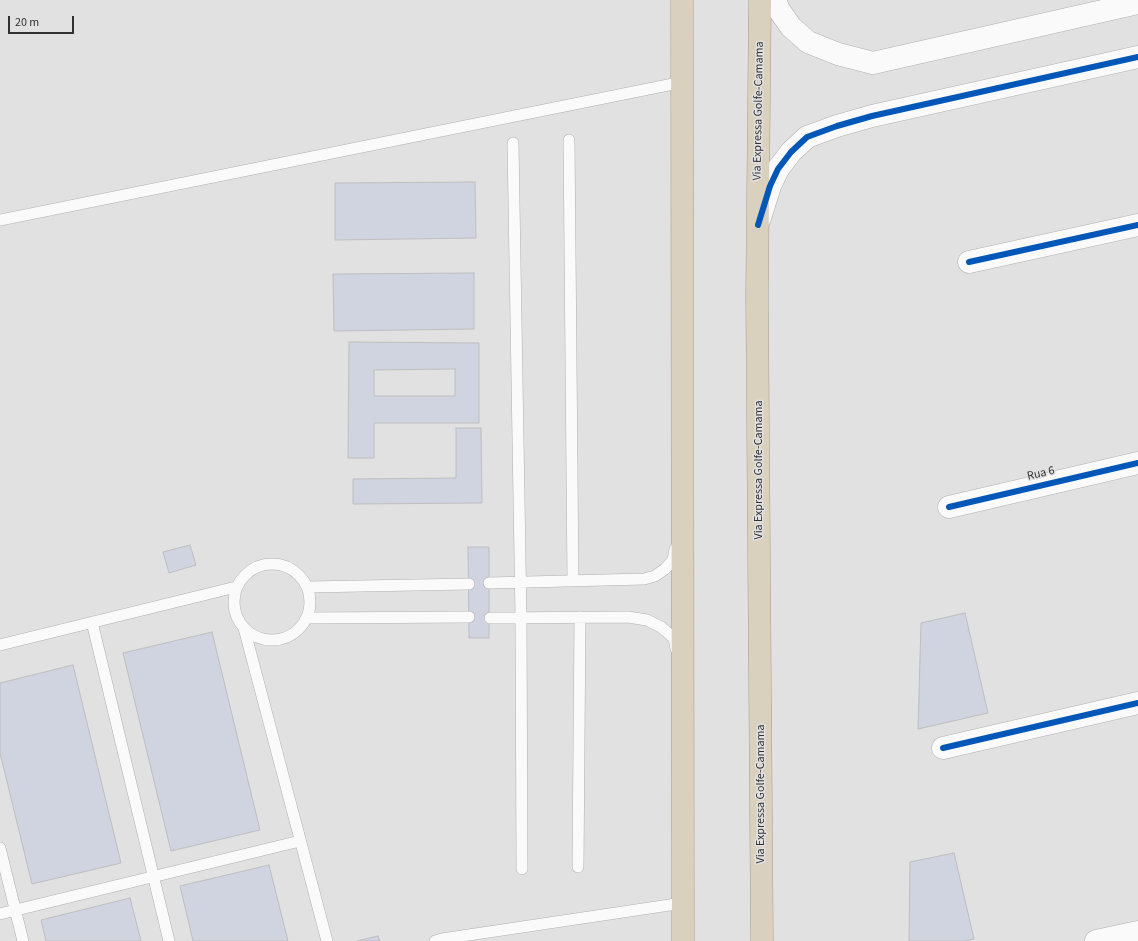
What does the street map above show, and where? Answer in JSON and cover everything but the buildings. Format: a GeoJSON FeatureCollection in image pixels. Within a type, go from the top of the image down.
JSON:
{"type":"FeatureCollection","features":[{"type":"Feature","properties":{"kind":"highway"},"geometry":{"type":"LineString","coordinates":[[682,0],[683,941]]}},
{"type":"Feature","properties":{"kind":"highway","name":"Via Expressa Golfe-Camama"},"geometry":{"type":"LineString","coordinates":[[760,0],[758,303],[762,941]]}},
{"type":"Feature","properties":{"kind":"street"},"geometry":{"type":"LineString","coordinates":[[775,0],[779,10],[792,27],[808,42],[838,54],[873,64],[1138,3]]}},
{"type":"Feature","properties":{"kind":"street"},"geometry":{"type":"LineString","coordinates":[[758,225],[770,186],[778,169],[791,152],[807,137],[837,126],[872,116],[1138,57]]}},
{"type":"Feature","properties":{"kind":"street"},"geometry":{"type":"LineString","coordinates":[[969,262],[1138,225]]}},
{"type":"Feature","properties":{"kind":"street","name":"Rua 6"},"geometry":{"type":"LineString","coordinates":[[949,507],[1138,463]]}},
{"type":"Feature","properties":{"kind":"street"},"geometry":{"type":"LineString","coordinates":[[943,748],[1138,703]]}},
{"type":"Feature","properties":{"kind":"street"},"geometry":{"type":"LineString","coordinates":[[1096,941],[1138,932]]}},
{"type":"Feature","properties":{"kind":"lane"},"geometry":{"type":"LineString","coordinates":[[0,220],[683,82]]}},
{"type":"Feature","properties":{"kind":"lane"},"geometry":{"type":"LineString","coordinates":[[569,140],[573,581]]}},
{"type":"Feature","properties":{"kind":"lane"},"geometry":{"type":"LineString","coordinates":[[513,143],[520,582],[522,869]]}},
{"type":"Feature","properties":{"kind":"lane"},"geometry":{"type":"LineString","coordinates":[[489,583],[644,579],[655,576],[665,569],[673,560],[682,497]]}},
{"type":"Feature","properties":{"kind":"lane"},"geometry":{"type":"LineString","coordinates":[[265,564],[278,564],[290,568],[300,576],[308,587],[310,599],[309,611],[304,623],[296,632],[285,638],[273,640],[260,639],[248,633],[240,624],[234,612],[233,599],[236,587],[243,576],[253,568],[265,564]]}},
{"type":"Feature","properties":{"kind":"lane"},"geometry":{"type":"LineString","coordinates":[[308,587],[469,584]]}},
{"type":"Feature","properties":{"kind":"lane"},"geometry":{"type":"LineString","coordinates":[[0,645],[236,587]]}},
{"type":"Feature","properties":{"kind":"lane"},"geometry":{"type":"LineString","coordinates":[[578,867],[580,617]]}},
{"type":"Feature","properties":{"kind":"lane"},"geometry":{"type":"LineString","coordinates":[[490,618],[628,617],[647,620],[661,627],[674,638],[683,703]]}},
{"type":"Feature","properties":{"kind":"lane"},"geometry":{"type":"LineString","coordinates":[[306,618],[468,618]]}},
{"type":"Feature","properties":{"kind":"lane"},"geometry":{"type":"LineString","coordinates":[[92,622],[169,941]]}},
{"type":"Feature","properties":{"kind":"lane"},"geometry":{"type":"LineString","coordinates":[[244,628],[327,941]]}},
{"type":"Feature","properties":{"kind":"lane"},"geometry":{"type":"LineString","coordinates":[[0,914],[300,841]]}},
{"type":"Feature","properties":{"kind":"lane"},"geometry":{"type":"LineString","coordinates":[[0,848],[23,941]]}},
{"type":"Feature","properties":{"kind":"lane"},"geometry":{"type":"LineString","coordinates":[[435,941],[683,903]]}},
{"type":"Feature","properties":{"kind":"cycle path"},"geometry":{"type":"LineString","coordinates":[[758,225],[770,186],[778,169],[791,152],[807,137],[837,126],[872,116],[1138,57]]}},
{"type":"Feature","properties":{"kind":"cycle path"},"geometry":{"type":"LineString","coordinates":[[969,262],[1138,225]]}},
{"type":"Feature","properties":{"kind":"cycle path"},"geometry":{"type":"LineString","coordinates":[[949,507],[1138,463]]}},
{"type":"Feature","properties":{"kind":"cycle path"},"geometry":{"type":"LineString","coordinates":[[943,748],[1138,703]]}}]}
